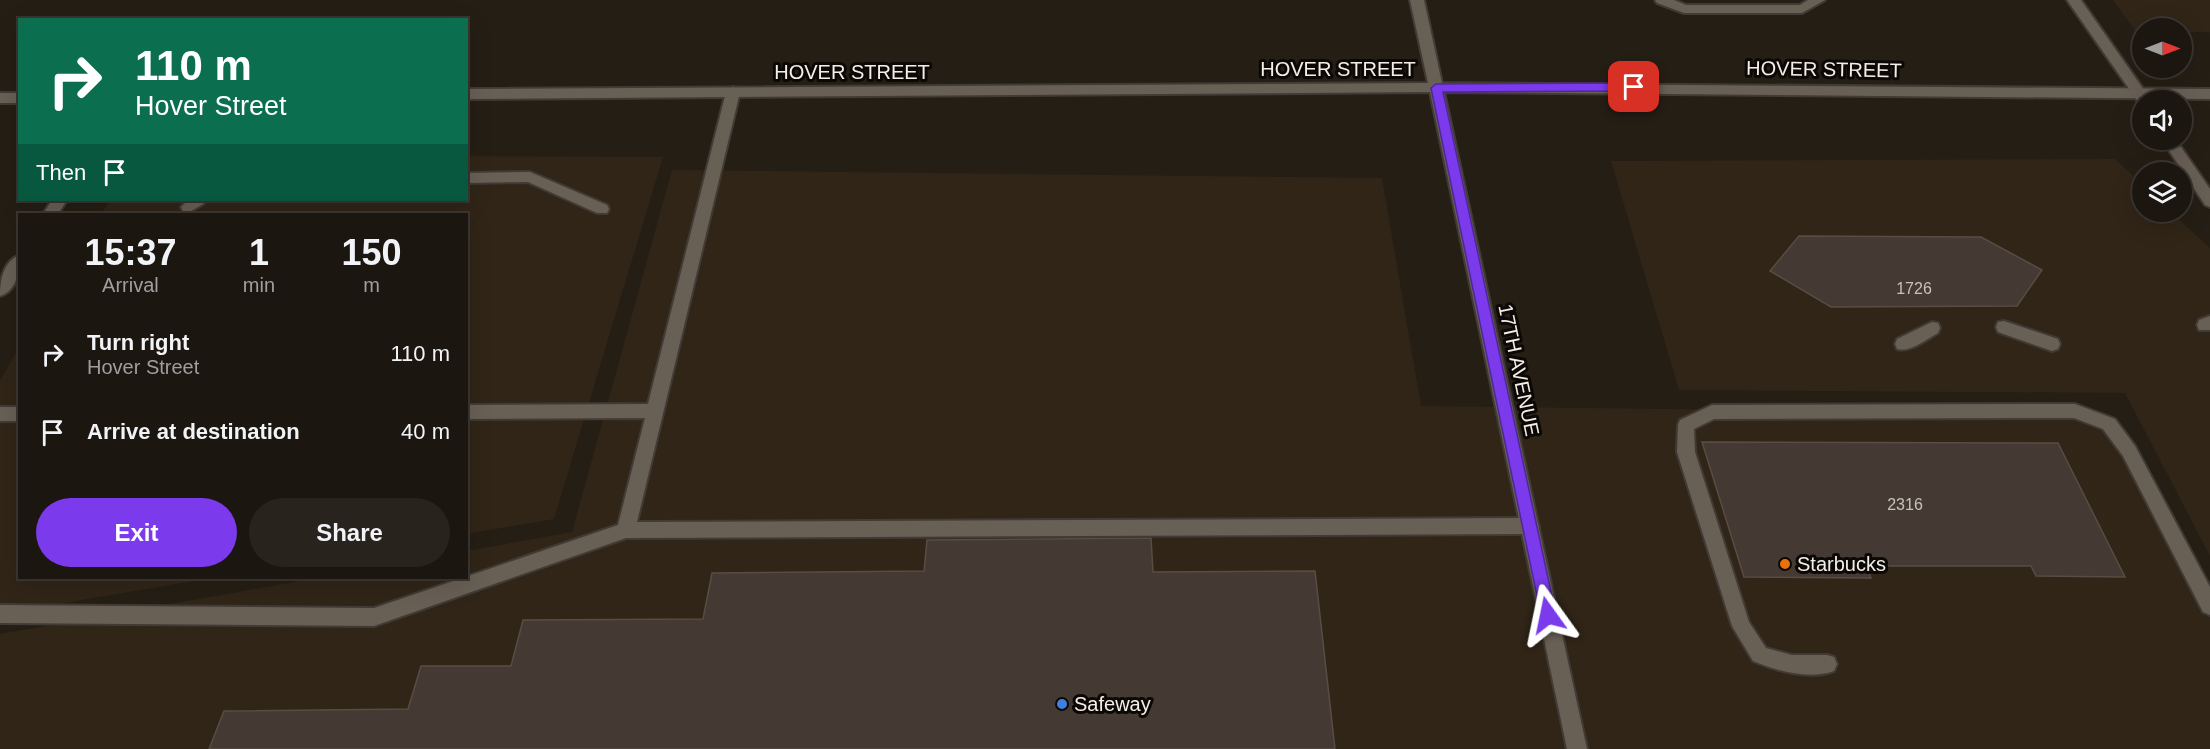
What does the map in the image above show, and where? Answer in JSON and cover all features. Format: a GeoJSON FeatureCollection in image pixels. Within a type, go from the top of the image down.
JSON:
{"type":"FeatureCollection","features":[{"type":"Feature","properties":{"kind":"main road","name":"17TH AVENUE"},"geometry":{"type":"LineString","coordinates":[[1417,0],[1577,749]]}},
{"type":"Feature","properties":{"kind":"main road"},"geometry":{"type":"LineString","coordinates":[[1662,0],[1684,9],[1802,9],[1818,0]]}},
{"type":"Feature","properties":{"kind":"main road"},"geometry":{"type":"LineString","coordinates":[[2074,0],[2136,90]]}},
{"type":"Feature","properties":{"kind":"main road","name":"HOVER STREET"},"geometry":{"type":"LineString","coordinates":[[468,94],[1698,87],[2132,97]]}},
{"type":"Feature","properties":{"kind":"main road"},"geometry":{"type":"LineString","coordinates":[[626,530],[733,92]]}},
{"type":"Feature","properties":{"kind":"main road","name":"HOVER STREET"},"geometry":{"type":"LineString","coordinates":[[2192,95],[2210,94]]}},
{"type":"Feature","properties":{"kind":"main road"},"geometry":{"type":"LineString","coordinates":[[0,98],[18,98]]}},
{"type":"Feature","properties":{"kind":"main road"},"geometry":{"type":"LineString","coordinates":[[2176,150],[2210,201]]}},
{"type":"Feature","properties":{"kind":"main road"},"geometry":{"type":"LineString","coordinates":[[468,178],[530,177],[602,209]]}},
{"type":"Feature","properties":{"kind":"main road"},"geometry":{"type":"LineString","coordinates":[[0,290],[18,264]]}},
{"type":"Feature","properties":{"kind":"main road"},"geometry":{"type":"LineString","coordinates":[[2004,327],[2052,344]]}},
{"type":"Feature","properties":{"kind":"main road"},"geometry":{"type":"LineString","coordinates":[[1903,344],[1932,328]]}},
{"type":"Feature","properties":{"kind":"main road"},"geometry":{"type":"LineString","coordinates":[[468,412],[655,411]]}},
{"type":"Feature","properties":{"kind":"main road"},"geometry":{"type":"LineString","coordinates":[[1827,664],[1792,664],[1760,655],[1741,626],[1686,452],[1686,425],[1712,412],[2075,411],[2109,424],[2129,451],[2210,606]]}},
{"type":"Feature","properties":{"kind":"main road"},"geometry":{"type":"LineString","coordinates":[[0,414],[18,414]]}},
{"type":"Feature","properties":{"kind":"main road"},"geometry":{"type":"LineString","coordinates":[[0,614],[374,617],[626,530],[1530,526]]}},
{"type":"Feature","properties":{"kind":"shaded area"},"geometry":{"type":"Polygon","coordinates":[[[2113,0],[2210,0],[2210,32],[2192,32],[2192,18],[2132,18],[2132,26],[2113,0]]]}},
{"type":"Feature","properties":{"kind":"shaded area"},"geometry":{"type":"Polygon","coordinates":[[[468,156],[663,157],[554,519],[468,534],[468,213],[102,213],[109,201],[468,201],[468,156]]]}},
{"type":"Feature","properties":{"kind":"shaded area"},"geometry":{"type":"Polygon","coordinates":[[[2115,159],[2132,175],[2132,222],[2182,222],[2210,248],[2210,556],[2125,393],[1679,390],[1611,161],[2115,159]]]}},
{"type":"Feature","properties":{"kind":"shaded area"},"geometry":{"type":"Polygon","coordinates":[[[672,170],[1382,178],[1421,406],[2107,414],[2210,606],[2210,749],[0,749],[0,634],[311,579],[468,579],[468,551],[572,532],[672,170]]]}},
{"type":"Feature","properties":{"kind":"shaded area"},"geometry":{"type":"Polygon","coordinates":[[[18,350],[18,579],[206,579],[0,614],[0,380],[18,350]]]}},
{"type":"Feature","properties":{"kind":"building"},"geometry":{"type":"Polygon","coordinates":[[[1799,236],[1981,237],[2042,270],[2017,306],[1831,307],[1770,271],[1799,236]]]}},
{"type":"Feature","properties":{"kind":"building"},"geometry":{"type":"Polygon","coordinates":[[[1702,442],[2058,443],[2125,577],[2036,576],[2031,566],[1866,566],[1871,578],[1744,577],[1702,442]]]}},
{"type":"Feature","properties":{"kind":"building"},"geometry":{"type":"Polygon","coordinates":[[[1151,538],[1153,572],[1315,571],[1335,749],[209,749],[224,711],[408,709],[421,666],[511,666],[523,620],[703,619],[712,573],[924,571],[927,540],[1151,538]]]}},
{"type":"Feature","properties":{"kind":"place","name":"Starbucks"},"geometry":{"type":"Point","coordinates":[1785,564]}},
{"type":"Feature","properties":{"kind":"place","name":"Safeway"},"geometry":{"type":"Point","coordinates":[1062,704]}},
{"type":"Feature","properties":{"kind":"route"},"geometry":{"type":"LineString","coordinates":[[1548,615],[1436,88],[1634,87]]}}]}
